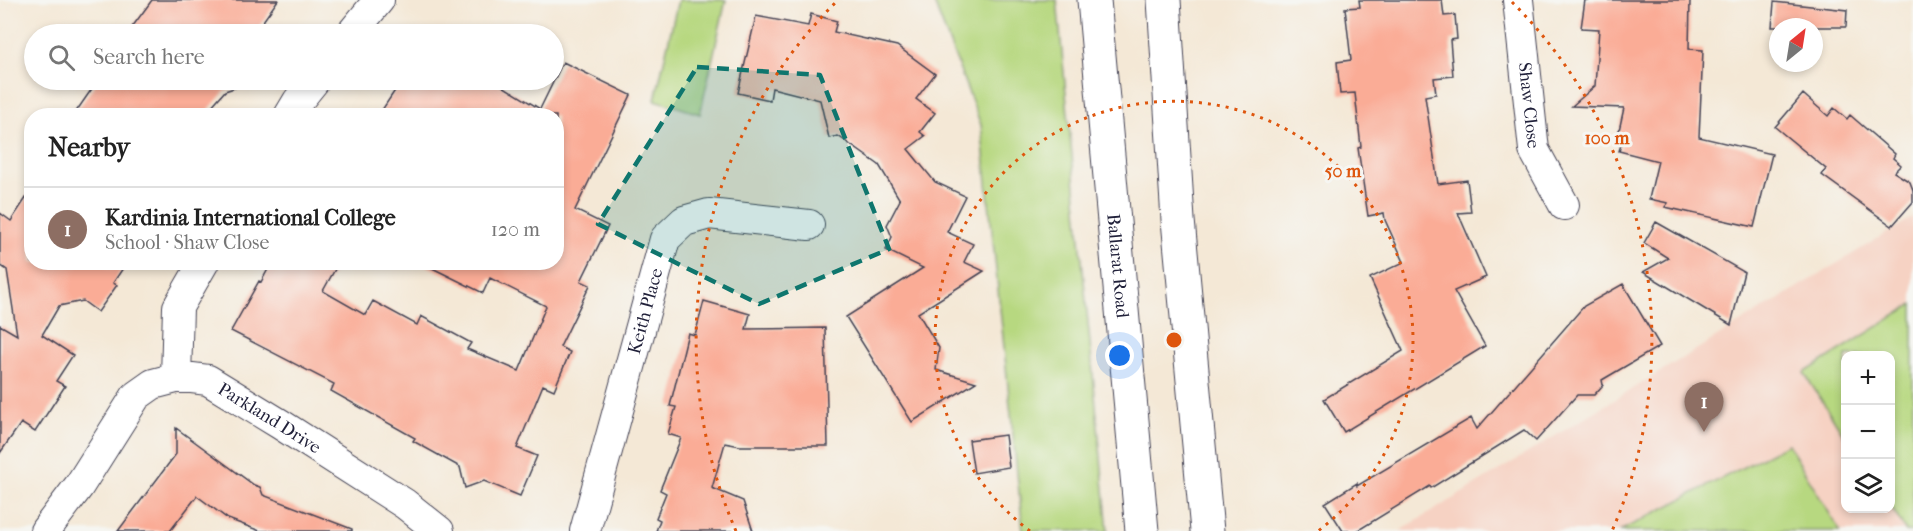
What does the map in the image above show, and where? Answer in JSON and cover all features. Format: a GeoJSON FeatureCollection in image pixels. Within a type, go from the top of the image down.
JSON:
{"type":"FeatureCollection","features":[{"type":"Feature","properties":{"kind":"highway","name":"Ballarat Road"},"geometry":{"type":"LineString","coordinates":[[1094,0],[1142,531]]}},
{"type":"Feature","properties":{"kind":"highway"},"geometry":{"type":"LineString","coordinates":[[1164,0],[1178,220],[1207,531]]}},
{"type":"Feature","properties":{"kind":"street"},"geometry":{"type":"LineString","coordinates":[[359,24],[378,0]]}},
{"type":"Feature","properties":{"kind":"street","name":"Shaw Close"},"geometry":{"type":"LineString","coordinates":[[1518,0],[1534,150],[1564,205]]}},
{"type":"Feature","properties":{"kind":"street"},"geometry":{"type":"LineString","coordinates":[[294,108],[307,90]]}},
{"type":"Feature","properties":{"kind":"street","name":"Keith Place"},"geometry":{"type":"LineString","coordinates":[[585,531],[665,240],[684,221],[709,214],[809,225]]}},
{"type":"Feature","properties":{"kind":"street"},"geometry":{"type":"LineString","coordinates":[[176,378],[178,307],[199,270]]}},
{"type":"Feature","properties":{"kind":"street","name":"Parkland Drive"},"geometry":{"type":"LineString","coordinates":[[45,531],[79,486],[136,396],[153,384],[176,378],[208,380],[358,472],[405,504],[439,531]]}},
{"type":"Feature","properties":{"kind":"highlighted area"},"geometry":{"type":"Polygon","coordinates":[[[697,67],[820,75],[889,249],[759,304],[598,224],[697,67]]]}},
{"type":"Feature","properties":{"kind":"shaded area"},"geometry":{"type":"Polygon","coordinates":[[[1913,217],[1913,531],[1400,531],[1913,217]]]}},
{"type":"Feature","properties":{"kind":"green space"},"geometry":{"type":"Polygon","coordinates":[[[678,0],[726,0],[700,114],[655,100],[678,0]]]}},
{"type":"Feature","properties":{"kind":"green space"},"geometry":{"type":"Polygon","coordinates":[[[933,0],[1057,0],[1108,531],[1023,531],[981,125],[933,0]]]}},
{"type":"Feature","properties":{"kind":"green space"},"geometry":{"type":"Polygon","coordinates":[[[1913,304],[1913,531],[1906,531],[1895,513],[1895,351],[1841,351],[1841,431],[1804,373],[1913,304]]]}},
{"type":"Feature","properties":{"kind":"green space"},"geometry":{"type":"Polygon","coordinates":[[[1788,444],[1840,531],[1620,531],[1788,444]]]}},
{"type":"Feature","properties":{"kind":"building"},"geometry":{"type":"Polygon","coordinates":[[[152,0],[278,0],[261,24],[134,24],[152,0]]]}},
{"type":"Feature","properties":{"kind":"building"},"geometry":{"type":"Polygon","coordinates":[[[1359,0],[1442,0],[1444,16],[1455,15],[1457,39],[1450,40],[1453,76],[1434,78],[1436,94],[1425,96],[1438,184],[1467,180],[1471,212],[1458,213],[1486,277],[1454,291],[1485,346],[1344,432],[1324,399],[1403,351],[1370,278],[1404,262],[1384,213],[1368,216],[1358,148],[1361,147],[1355,93],[1340,94],[1337,62],[1351,60],[1345,8],[1360,7],[1359,0]]]}},
{"type":"Feature","properties":{"kind":"building"},"geometry":{"type":"Polygon","coordinates":[[[1585,0],[1690,0],[1689,49],[1703,50],[1699,137],[1772,154],[1754,227],[1665,207],[1668,203],[1649,199],[1658,161],[1619,151],[1621,145],[1616,144],[1624,108],[1572,106],[1595,86],[1599,29],[1581,28],[1585,0]]]}},
{"type":"Feature","properties":{"kind":"building"},"geometry":{"type":"Polygon","coordinates":[[[1774,2],[1847,10],[1846,27],[1823,27],[1823,18],[1773,18],[1774,2]]]}},
{"type":"Feature","properties":{"kind":"building"},"geometry":{"type":"Polygon","coordinates":[[[811,14],[837,21],[834,32],[897,46],[935,74],[916,99],[935,113],[920,132],[925,136],[908,149],[935,182],[965,196],[947,232],[973,244],[964,262],[984,271],[918,313],[939,348],[936,370],[976,382],[912,422],[846,317],[923,268],[886,250],[892,237],[887,225],[900,200],[879,165],[838,136],[829,138],[820,100],[772,88],[770,100],[738,93],[756,16],[808,26],[811,14]]]}},
{"type":"Feature","properties":{"kind":"building"},"geometry":{"type":"Polygon","coordinates":[[[564,62],[631,95],[575,210],[608,226],[581,281],[590,285],[560,347],[570,352],[554,390],[543,385],[517,448],[537,456],[520,496],[484,481],[465,488],[460,467],[413,441],[415,438],[331,391],[334,384],[231,331],[268,270],[335,270],[323,291],[365,315],[373,301],[417,325],[421,316],[471,343],[467,349],[519,371],[546,306],[490,278],[483,293],[436,270],[564,270],[564,108],[540,108],[549,90],[564,90],[564,62]]]}},
{"type":"Feature","properties":{"kind":"building"},"geometry":{"type":"Polygon","coordinates":[[[91,90],[228,90],[210,108],[79,108],[91,90]]]}},
{"type":"Feature","properties":{"kind":"building"},"geometry":{"type":"Polygon","coordinates":[[[395,90],[509,90],[538,108],[383,108],[395,90]]]}},
{"type":"Feature","properties":{"kind":"building"},"geometry":{"type":"Polygon","coordinates":[[[1803,94],[1828,116],[1834,108],[1847,119],[1850,115],[1895,154],[1893,158],[1901,165],[1894,172],[1910,182],[1913,202],[1892,226],[1822,175],[1826,169],[1775,127],[1803,94]]]}},
{"type":"Feature","properties":{"kind":"building"},"geometry":{"type":"Polygon","coordinates":[[[24,201],[24,270],[122,270],[113,283],[117,285],[98,312],[83,301],[59,306],[42,335],[73,355],[56,381],[65,386],[35,432],[21,423],[0,453],[0,325],[17,335],[7,270],[0,265],[0,213],[11,221],[24,201]]]}},
{"type":"Feature","properties":{"kind":"building"},"geometry":{"type":"Polygon","coordinates":[[[1656,222],[1744,272],[1731,325],[1643,272],[1668,258],[1644,243],[1656,222]]]}},
{"type":"Feature","properties":{"kind":"building"},"geometry":{"type":"Polygon","coordinates":[[[1623,284],[1660,346],[1602,380],[1603,385],[1594,395],[1577,395],[1536,441],[1524,430],[1357,531],[1343,531],[1325,503],[1471,418],[1477,429],[1584,306],[1623,284]]]}},
{"type":"Feature","properties":{"kind":"building"},"geometry":{"type":"Polygon","coordinates":[[[704,301],[750,314],[746,329],[825,328],[828,446],[740,446],[725,443],[712,488],[743,501],[753,531],[656,531],[660,520],[656,518],[666,493],[660,490],[681,438],[668,434],[676,407],[670,406],[688,333],[695,335],[704,301]]]}},
{"type":"Feature","properties":{"kind":"building"},"geometry":{"type":"Polygon","coordinates":[[[176,428],[254,485],[260,487],[263,495],[352,529],[352,531],[260,531],[228,519],[197,496],[170,531],[118,531],[176,454],[176,428]]]}},
{"type":"Feature","properties":{"kind":"building"},"geometry":{"type":"Polygon","coordinates":[[[1005,435],[1009,467],[974,473],[969,440],[1005,435]]]}},
{"type":"Feature","properties":{"kind":"place","name":"Kardinia International College"},"geometry":{"type":"Point","coordinates":[1704,432]}}]}
